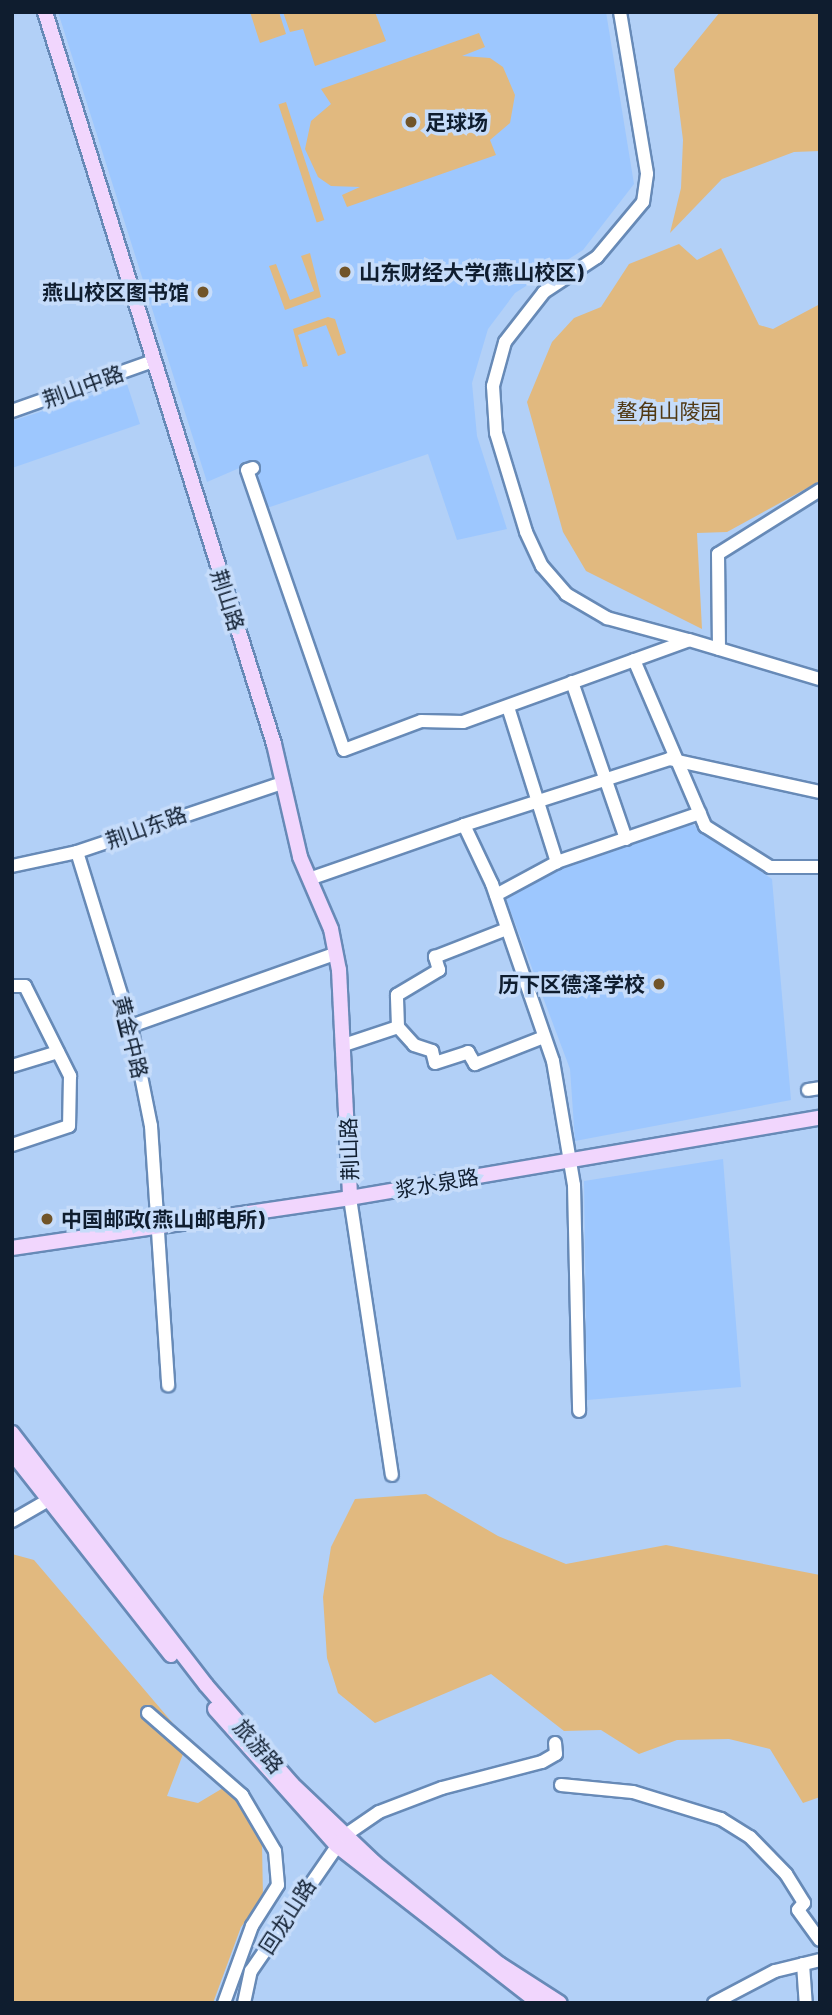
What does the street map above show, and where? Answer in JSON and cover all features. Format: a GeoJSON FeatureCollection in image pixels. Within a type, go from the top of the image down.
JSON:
{"type":"FeatureCollection","features":[{"type":"Feature","properties":{"kind":"main road","name":"荆山路"},"geometry":{"type":"LineString","coordinates":[[44,12],[274,744],[279,784],[312,878],[334,954],[344,1045],[350,1198]]}},
{"type":"Feature","properties":{"kind":"main road","name":"浆水泉路"},"geometry":{"type":"LineString","coordinates":[[13,1246],[350,1198],[566,1159],[820,1118]]}},
{"type":"Feature","properties":{"kind":"main road","name":"旅游路"},"geometry":{"type":"LineString","coordinates":[[12,1433],[55,1496],[274,1782],[340,1840],[539,2003]]}},
{"type":"Feature","properties":{"kind":"main road","name":"旅游路"},"geometry":{"type":"LineString","coordinates":[[12,1453],[55,1496]]}},
{"type":"Feature","properties":{"kind":"main road","name":"旅游路"},"geometry":{"type":"LineString","coordinates":[[340,1840],[499,1964],[560,2003]]}},
{"type":"Feature","properties":{"kind":"street"},"geometry":{"type":"LineString","coordinates":[[620,12],[648,174],[643,202],[597,257],[544,292],[505,342],[493,386],[496,433],[526,532],[542,566],[566,594],[607,618],[820,679]]}},
{"type":"Feature","properties":{"kind":"street","name":"荆山中路"},"geometry":{"type":"LineString","coordinates":[[12,411],[153,361]]}},
{"type":"Feature","properties":{"kind":"street"},"geometry":{"type":"LineString","coordinates":[[253,468],[247,470],[344,750],[421,721],[463,722],[689,640]]}},
{"type":"Feature","properties":{"kind":"street"},"geometry":{"type":"LineString","coordinates":[[719,649],[718,554],[820,489]]}},
{"type":"Feature","properties":{"kind":"street"},"geometry":{"type":"LineString","coordinates":[[634,660],[680,762],[705,826],[770,867],[820,867]]}},
{"type":"Feature","properties":{"kind":"street"},"geometry":{"type":"LineString","coordinates":[[572,682],[626,839]]}},
{"type":"Feature","properties":{"kind":"street"},"geometry":{"type":"LineString","coordinates":[[508,707],[558,862]]}},
{"type":"Feature","properties":{"kind":"street"},"geometry":{"type":"LineString","coordinates":[[312,878],[464,825],[669,759],[820,792]]}},
{"type":"Feature","properties":{"kind":"street","name":"荆山东路"},"geometry":{"type":"LineString","coordinates":[[12,866],[77,852],[279,784]]}},
{"type":"Feature","properties":{"kind":"street"},"geometry":{"type":"LineString","coordinates":[[496,895],[558,862],[700,813]]}},
{"type":"Feature","properties":{"kind":"street"},"geometry":{"type":"LineString","coordinates":[[464,825],[496,895],[544,1037],[566,1159],[574,1185],[579,1411]]}},
{"type":"Feature","properties":{"kind":"street","name":"黄金中路"},"geometry":{"type":"LineString","coordinates":[[77,852],[131,1026],[151,1126],[168,1385]]}},
{"type":"Feature","properties":{"kind":"street"},"geometry":{"type":"LineString","coordinates":[[507,929],[435,957],[439,970],[397,995],[398,1027],[414,1045],[432,1051],[435,1063],[468,1052],[475,1064],[544,1037]]}},
{"type":"Feature","properties":{"kind":"street"},"geometry":{"type":"LineString","coordinates":[[131,1026],[334,954]]}},
{"type":"Feature","properties":{"kind":"street"},"geometry":{"type":"LineString","coordinates":[[12,986],[25,986],[71,1076],[69,1126],[12,1145]]}},
{"type":"Feature","properties":{"kind":"street"},"geometry":{"type":"LineString","coordinates":[[344,1045],[398,1027]]}},
{"type":"Feature","properties":{"kind":"street"},"geometry":{"type":"LineString","coordinates":[[12,1066],[58,1052]]}},
{"type":"Feature","properties":{"kind":"street"},"geometry":{"type":"LineString","coordinates":[[350,1198],[392,1475]]}},
{"type":"Feature","properties":{"kind":"street"},"geometry":{"type":"LineString","coordinates":[[12,1521],[55,1496]]}},
{"type":"Feature","properties":{"kind":"street"},"geometry":{"type":"LineString","coordinates":[[148,1713],[242,1796],[275,1851],[278,1885],[252,1926],[224,2003]]}},
{"type":"Feature","properties":{"kind":"street"},"geometry":{"type":"LineString","coordinates":[[340,1840],[379,1812],[442,1788],[542,1762],[556,1754],[555,1743]]}},
{"type":"Feature","properties":{"kind":"street"},"geometry":{"type":"LineString","coordinates":[[561,1785],[633,1792],[721,1819],[750,1837],[786,1874],[804,1903],[798,1910],[820,1940]]}},
{"type":"Feature","properties":{"kind":"street","name":"回龙山路"},"geometry":{"type":"LineString","coordinates":[[244,2003],[251,1971],[340,1840]]}},
{"type":"Feature","properties":{"kind":"street"},"geometry":{"type":"LineString","coordinates":[[714,2003],[775,1970],[820,1960]]}},
{"type":"Feature","properties":{"kind":"street"},"geometry":{"type":"LineString","coordinates":[[803,1964],[806,2003]]}},
{"type":"Feature","properties":{"kind":"shaded area","name":"山东财经大学(燕山校区)"},"geometry":{"type":"Polygon","coordinates":[[[58,12],[606,12],[634,184],[583,250],[515,293],[488,329],[472,383],[477,436],[507,529],[457,540],[428,454],[267,508],[251,463],[207,482],[58,12]]]}},
{"type":"Feature","properties":{"kind":"shaded area"},"geometry":{"type":"Polygon","coordinates":[[[127,384],[140,424],[12,468],[12,421],[127,384]]]}},
{"type":"Feature","properties":{"kind":"shaded area","name":"历下区德泽学校"},"geometry":{"type":"Polygon","coordinates":[[[692,824],[772,879],[791,1100],[575,1141],[570,1069],[506,899],[561,868],[692,824]]]}},
{"type":"Feature","properties":{"kind":"shaded area"},"geometry":{"type":"Polygon","coordinates":[[[723,1159],[741,1387],[587,1400],[584,1181],[723,1159]]]}},
{"type":"Feature","properties":{"kind":"green space"},"geometry":{"type":"Polygon","coordinates":[[[250,12],[279,12],[286,34],[260,43],[250,12]]]}},
{"type":"Feature","properties":{"kind":"green space"},"geometry":{"type":"Polygon","coordinates":[[[283,12],[375,12],[386,41],[315,66],[303,29],[290,32],[283,12]]]}},
{"type":"Feature","properties":{"kind":"green space"},"geometry":{"type":"Polygon","coordinates":[[[720,12],[820,12],[820,151],[794,152],[722,179],[670,233],[681,188],[683,140],[674,69],[720,12]]]}},
{"type":"Feature","properties":{"kind":"green space"},"geometry":{"type":"Polygon","coordinates":[[[479,33],[485,47],[462,56],[490,58],[503,67],[515,95],[510,123],[490,140],[496,155],[347,207],[342,195],[360,187],[331,186],[318,177],[305,149],[311,121],[331,104],[321,89],[479,33]]]}},
{"type":"Feature","properties":{"kind":"green space"},"geometry":{"type":"Polygon","coordinates":[[[286,102],[324,220],[317,222],[278,104],[286,102]]]}},
{"type":"Feature","properties":{"kind":"green space","name":"鳌角山陵园"},"geometry":{"type":"Polygon","coordinates":[[[679,244],[697,260],[721,248],[759,325],[773,329],[820,304],[820,481],[727,532],[697,533],[702,629],[586,571],[563,532],[527,402],[552,342],[574,318],[601,307],[629,264],[679,244]]]}},
{"type":"Feature","properties":{"kind":"green space"},"geometry":{"type":"Polygon","coordinates":[[[310,253],[321,297],[285,310],[269,266],[276,264],[290,300],[314,291],[301,256],[310,253]]]}},
{"type":"Feature","properties":{"kind":"green space"},"geometry":{"type":"Polygon","coordinates":[[[328,317],[335,319],[346,353],[338,356],[326,325],[298,335],[308,366],[303,367],[293,329],[328,317]]]}},
{"type":"Feature","properties":{"kind":"green space"},"geometry":{"type":"Polygon","coordinates":[[[426,1494],[498,1536],[566,1564],[666,1545],[820,1575],[820,1797],[803,1803],[770,1749],[729,1739],[677,1740],[639,1754],[601,1730],[564,1731],[491,1674],[375,1723],[338,1693],[327,1658],[323,1597],[331,1547],[355,1499],[426,1494]]]}},
{"type":"Feature","properties":{"kind":"green space"},"geometry":{"type":"Polygon","coordinates":[[[12,1554],[34,1560],[188,1741],[167,1796],[198,1803],[228,1785],[262,1844],[263,1899],[241,1927],[213,2003],[12,2003],[12,1554]]]}},
{"type":"Feature","properties":{"kind":"place","name":"足球场"},"geometry":{"type":"Point","coordinates":[411,122]}},
{"type":"Feature","properties":{"kind":"place","name":"山东财经大学(燕山校区)"},"geometry":{"type":"Point","coordinates":[345,272]}},
{"type":"Feature","properties":{"kind":"place","name":"燕山校区图书馆"},"geometry":{"type":"Point","coordinates":[203,292]}},
{"type":"Feature","properties":{"kind":"place","name":"历下区德泽学校"},"geometry":{"type":"Point","coordinates":[659,984]}},
{"type":"Feature","properties":{"kind":"place","name":"中国邮政(燕山邮电所)"},"geometry":{"type":"Point","coordinates":[47,1219]}}]}
